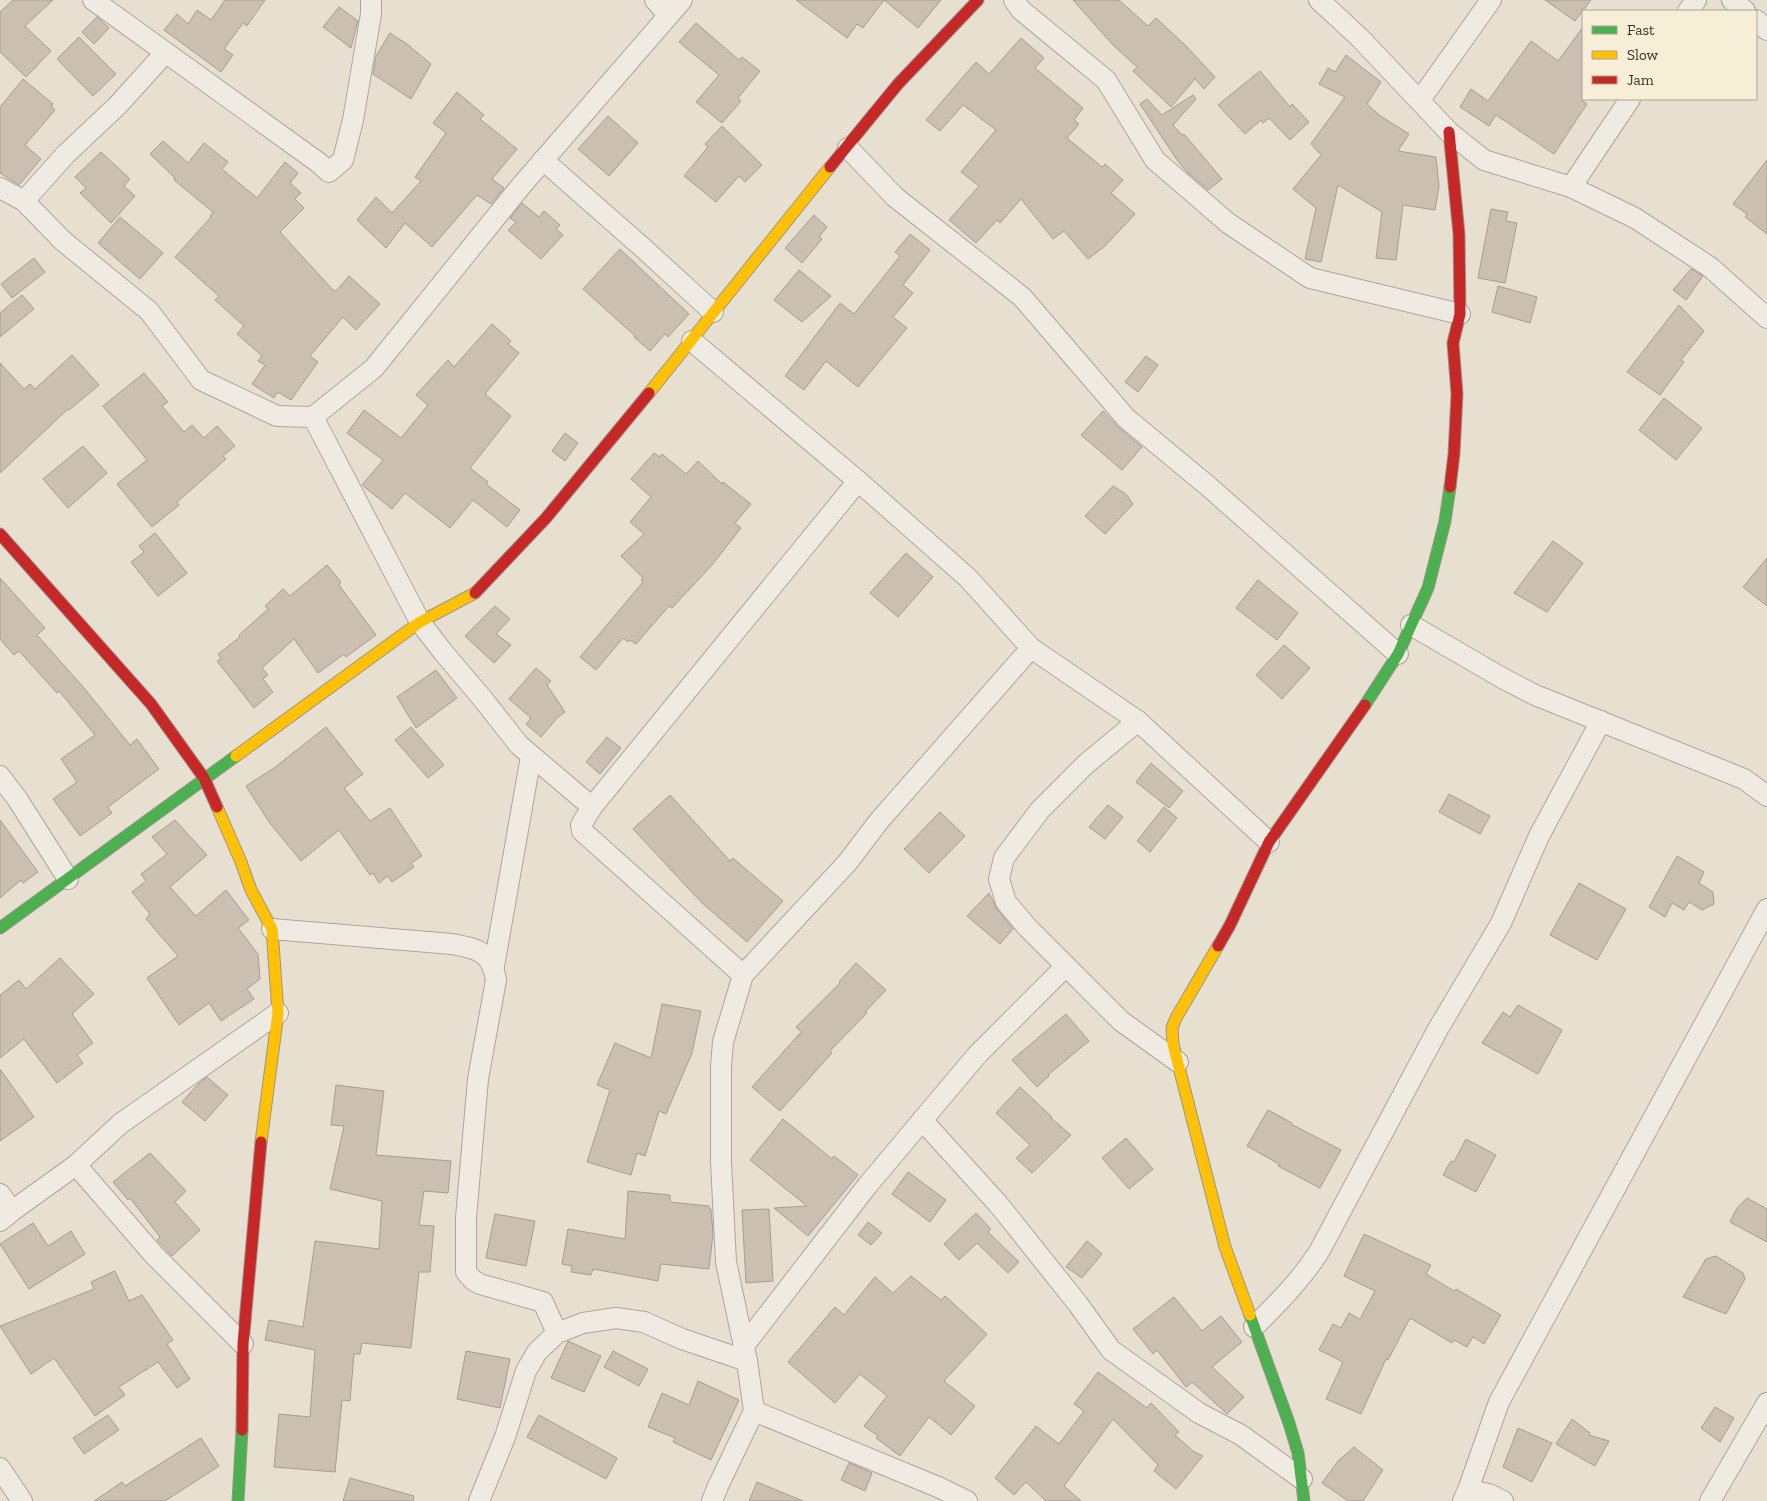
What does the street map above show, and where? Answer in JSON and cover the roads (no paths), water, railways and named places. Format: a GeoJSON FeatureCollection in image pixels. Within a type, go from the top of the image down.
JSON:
{"type":"FeatureCollection","features":[{"type":"Feature","properties":{"kind":"street"},"geometry":{"type":"LineString","coordinates":[[93,0],[329,172],[343,160],[351,128],[371,14],[371,0]]}},
{"type":"Feature","properties":{"kind":"street"},"geometry":{"type":"LineString","coordinates":[[0,188],[24,201],[63,241],[149,311],[201,380],[277,416],[313,417],[374,368],[543,160],[662,7],[682,0]]}},
{"type":"Feature","properties":{"kind":"street"},"geometry":{"type":"LineString","coordinates":[[0,928],[420,622],[477,592],[546,518],[692,341],[713,312],[898,84],[978,0]]}},
{"type":"Feature","properties":{"kind":"street"},"geometry":{"type":"LineString","coordinates":[[1014,0],[1021,10],[1106,80],[1155,160],[1228,224],[1310,278],[1460,314]]}},
{"type":"Feature","properties":{"kind":"street"},"geometry":{"type":"LineString","coordinates":[[1319,0],[1360,38],[1449,132],[1484,160],[1571,187],[1635,218],[1710,267],[1767,318]]}},
{"type":"Feature","properties":{"kind":"street"},"geometry":{"type":"LineString","coordinates":[[1420,100],[1491,0]]}},
{"type":"Feature","properties":{"kind":"street"},"geometry":{"type":"LineString","coordinates":[[1732,0],[1744,10]]}},
{"type":"Feature","properties":{"kind":"street"},"geometry":{"type":"LineString","coordinates":[[1757,21],[1767,30]]}},
{"type":"Feature","properties":{"kind":"street"},"geometry":{"type":"LineString","coordinates":[[24,201],[65,155],[118,105],[165,53]]}},
{"type":"Feature","properties":{"kind":"street"},"geometry":{"type":"LineString","coordinates":[[1571,187],[1629,100]]}},
{"type":"Feature","properties":{"kind":"street"},"geometry":{"type":"LineString","coordinates":[[1304,1501],[1298,1453],[1289,1423],[1224,1247],[1173,1044],[1172,1028],[1230,925],[1269,842],[1345,735],[1398,654],[1428,588],[1445,521],[1454,454],[1457,404],[1453,343],[1460,314],[1459,234],[1449,132]]}},
{"type":"Feature","properties":{"kind":"street"},"geometry":{"type":"LineString","coordinates":[[848,148],[895,197],[1022,297],[1126,418],[1208,486],[1398,654]]}},
{"type":"Feature","properties":{"kind":"street"},"geometry":{"type":"LineString","coordinates":[[543,160],[713,312]]}},
{"type":"Feature","properties":{"kind":"street"},"geometry":{"type":"LineString","coordinates":[[692,341],[858,481],[968,578],[1031,648],[1138,721],[1269,842]]}},
{"type":"Feature","properties":{"kind":"street"},"geometry":{"type":"LineString","coordinates":[[313,417],[420,622],[518,745],[592,807]]}},
{"type":"Feature","properties":{"kind":"street"},"geometry":{"type":"LineString","coordinates":[[743,975],[582,831],[582,821],[858,481]]}},
{"type":"Feature","properties":{"kind":"street"},"geometry":{"type":"LineString","coordinates":[[0,534],[151,704],[204,778],[241,862],[251,890],[272,929],[278,1013],[263,1120],[243,1344],[238,1501]]}},
{"type":"Feature","properties":{"kind":"street"},"geometry":{"type":"LineString","coordinates":[[1412,625],[1535,695],[1744,779],[1767,796]]}},
{"type":"Feature","properties":{"kind":"street"},"geometry":{"type":"LineString","coordinates":[[712,1501],[754,1411],[745,1354],[726,1262],[721,1162],[723,1042],[743,975],[848,862],[879,821],[1031,648]]}},
{"type":"Feature","properties":{"kind":"street"},"geometry":{"type":"LineString","coordinates":[[1138,721],[1086,764],[1040,810],[1004,858],[1000,879],[1006,902],[1027,927],[1120,1021],[1178,1062]]}},
{"type":"Feature","properties":{"kind":"street"},"geometry":{"type":"LineString","coordinates":[[1254,1327],[1310,1268],[1438,1029],[1501,923],[1539,836],[1601,721]]}},
{"type":"Feature","properties":{"kind":"street"},"geometry":{"type":"LineString","coordinates":[[531,756],[494,966],[496,980],[478,1079],[466,1218],[466,1272],[473,1280],[480,1284],[543,1302],[557,1333]]}},
{"type":"Feature","properties":{"kind":"street"},"geometry":{"type":"LineString","coordinates":[[0,776],[18,800],[68,879]]}},
{"type":"Feature","properties":{"kind":"street"},"geometry":{"type":"LineString","coordinates":[[1503,1501],[1490,1494],[1466,1496],[1499,1402],[1767,909]]}},
{"type":"Feature","properties":{"kind":"street"},"geometry":{"type":"LineString","coordinates":[[272,929],[452,944],[473,948],[486,954],[494,966]]}},
{"type":"Feature","properties":{"kind":"street"},"geometry":{"type":"LineString","coordinates":[[745,1354],[867,1186],[977,1055],[1066,966]]}},
{"type":"Feature","properties":{"kind":"street"},"geometry":{"type":"LineString","coordinates":[[0,1194],[6,1216],[76,1165],[120,1124],[278,1013]]}},
{"type":"Feature","properties":{"kind":"street"},"geometry":{"type":"LineString","coordinates":[[922,1120],[999,1205],[1078,1304],[1111,1350],[1199,1413],[1241,1435],[1302,1479]]}},
{"type":"Feature","properties":{"kind":"street"},"geometry":{"type":"LineString","coordinates":[[76,1165],[154,1255],[243,1344]]}},
{"type":"Feature","properties":{"kind":"street"},"geometry":{"type":"LineString","coordinates":[[479,1501],[508,1430],[526,1371],[537,1352],[557,1333],[583,1322],[616,1318],[644,1322],[682,1339],[745,1354]]}},
{"type":"Feature","properties":{"kind":"street"},"geometry":{"type":"LineString","coordinates":[[1710,1501],[1767,1403]]}},
{"type":"Feature","properties":{"kind":"street"},"geometry":{"type":"LineString","coordinates":[[754,1411],[938,1487],[967,1501]]}},
{"type":"Feature","properties":{"kind":"street"},"geometry":{"type":"LineString","coordinates":[[0,1468],[22,1501]]}}]}
